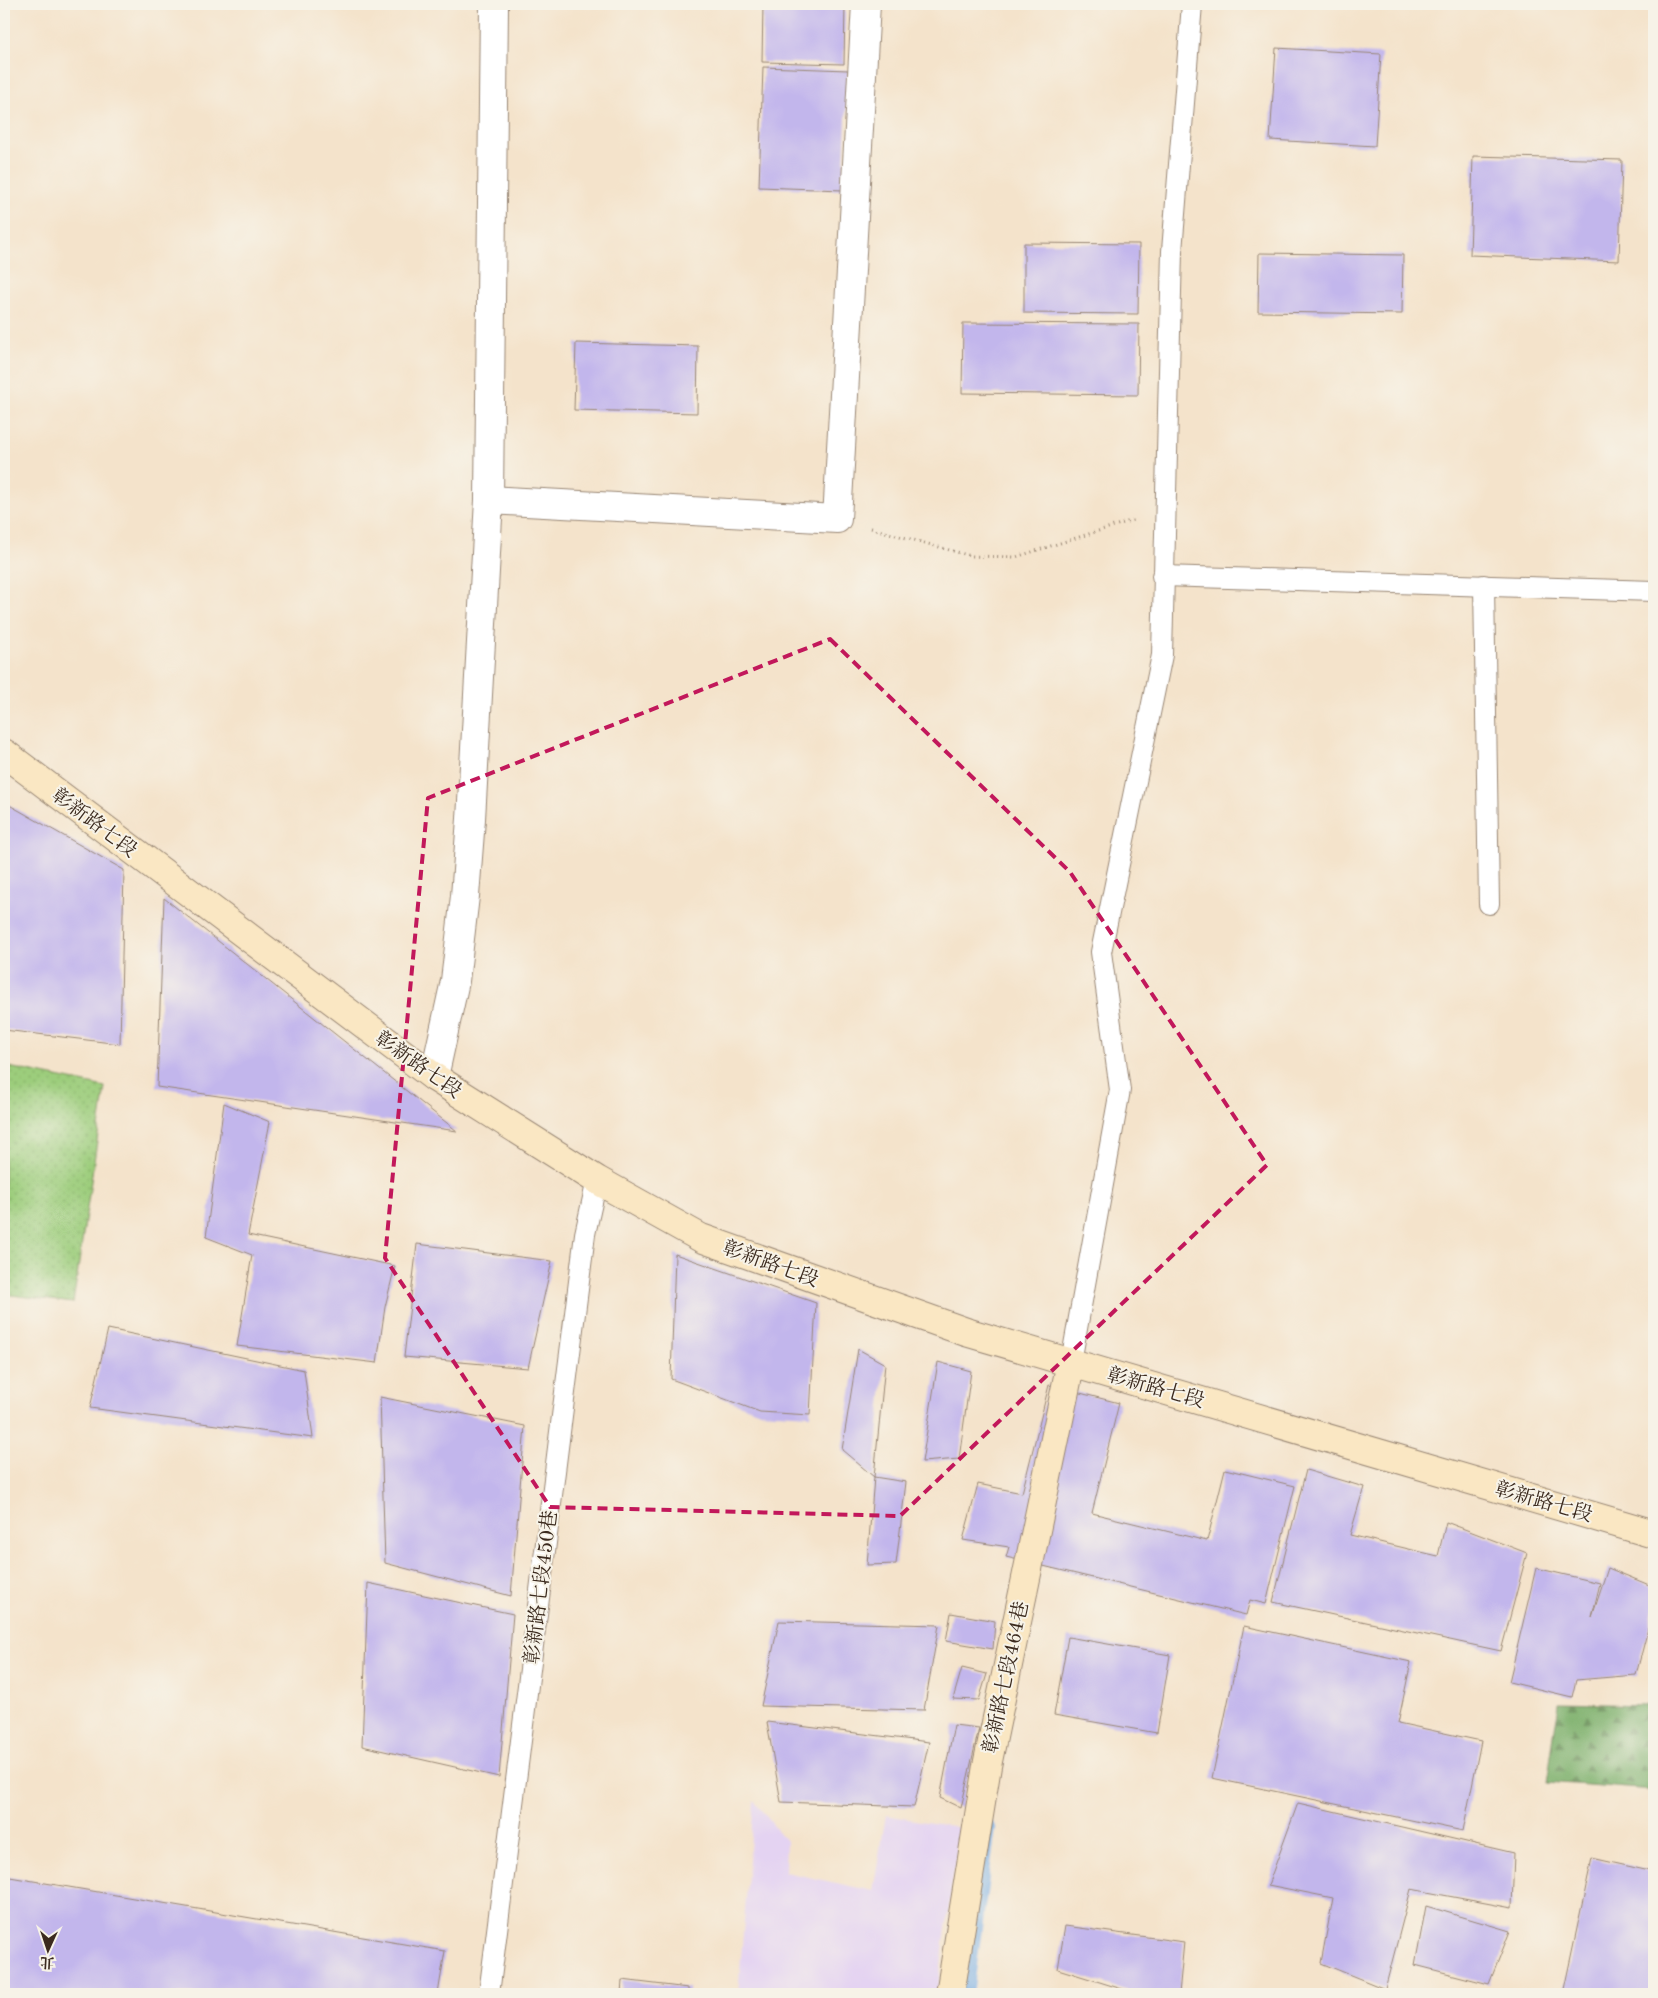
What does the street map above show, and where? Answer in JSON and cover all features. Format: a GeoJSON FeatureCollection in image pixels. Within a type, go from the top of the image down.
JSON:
{"type":"FeatureCollection","features":[{"type":"Feature","properties":{"kind":"street"},"geometry":{"type":"LineString","coordinates":[[434,1078],[455,981],[465,896],[489,500],[494,4]]}},
{"type":"Feature","properties":{"kind":"street"},"geometry":{"type":"LineString","coordinates":[[489,500],[837,518],[866,4]]}},
{"type":"Feature","properties":{"kind":"street","name":"彰新路七段"},"geometry":{"type":"LineString","coordinates":[[4,753],[434,1078],[598,1180],[700,1238],[966,1332],[1654,1534]]}},
{"type":"Feature","properties":{"kind":"street","name":"彰新路七段464巷"},"geometry":{"type":"LineString","coordinates":[[950,1994],[987,1766],[1071,1362]]}},
{"type":"Feature","properties":{"kind":"lane"},"geometry":{"type":"LineString","coordinates":[[1071,1362],[1120,1090],[1101,952],[1162,655],[1162,576],[1172,252],[1192,4]]}},
{"type":"Feature","properties":{"kind":"lane"},"geometry":{"type":"LineString","coordinates":[[1162,576],[1484,584],[1654,591]]}},
{"type":"Feature","properties":{"kind":"lane"},"geometry":{"type":"LineString","coordinates":[[1484,584],[1489,904]]}},
{"type":"Feature","properties":{"kind":"lane","name":"彰新路七段450巷"},"geometry":{"type":"LineString","coordinates":[[489,1994],[585,1234],[598,1180]]}},
{"type":"Feature","properties":{"kind":"path"},"geometry":{"type":"LineString","coordinates":[[837,518],[971,556],[1016,557],[1164,510]]}},
{"type":"Feature","properties":{"kind":"highlighted area"},"geometry":{"type":"Polygon","coordinates":[[[830,639],[1070,872],[1267,1165],[900,1516],[550,1507],[385,1258],[428,798],[830,639]]]}},
{"type":"Feature","properties":{"kind":"shaded area"},"geometry":{"type":"Polygon","coordinates":[[[754,1801],[786,1841],[785,1872],[873,1891],[886,1815],[960,1828],[937,1994],[738,1994],[754,1801]]]}},
{"type":"Feature","properties":{"kind":"green space"},"geometry":{"type":"Polygon","coordinates":[[[4,1066],[105,1087],[73,1303],[4,1294],[4,1066]]]}},
{"type":"Feature","properties":{"kind":"green space"},"geometry":{"type":"Polygon","coordinates":[[[1654,1673],[1654,1790],[1547,1782],[1559,1703],[1650,1705],[1654,1673]]]}},
{"type":"Feature","properties":{"kind":"building"},"geometry":{"type":"Polygon","coordinates":[[[763,4],[845,4],[844,64],[762,62],[763,4]]]}},
{"type":"Feature","properties":{"kind":"building"},"geometry":{"type":"Polygon","coordinates":[[[1276,48],[1381,54],[1375,146],[1270,140],[1276,48]]]}},
{"type":"Feature","properties":{"kind":"building"},"geometry":{"type":"Polygon","coordinates":[[[763,67],[848,70],[843,190],[759,187],[763,67]]]}},
{"type":"Feature","properties":{"kind":"building"},"geometry":{"type":"Polygon","coordinates":[[[1473,156],[1622,160],[1619,261],[1470,255],[1473,156]]]}},
{"type":"Feature","properties":{"kind":"building"},"geometry":{"type":"Polygon","coordinates":[[[1024,243],[1139,244],[1138,314],[1024,313],[1024,243]]]}},
{"type":"Feature","properties":{"kind":"building"},"geometry":{"type":"Polygon","coordinates":[[[1259,253],[1403,255],[1402,314],[1258,312],[1259,253]]]}},
{"type":"Feature","properties":{"kind":"building"},"geometry":{"type":"Polygon","coordinates":[[[963,323],[1139,324],[1138,395],[962,393],[963,323]]]}},
{"type":"Feature","properties":{"kind":"building"},"geometry":{"type":"Polygon","coordinates":[[[576,343],[698,346],[697,413],[574,410],[576,343]]]}},
{"type":"Feature","properties":{"kind":"building"},"geometry":{"type":"Polygon","coordinates":[[[4,802],[124,870],[120,1044],[4,1030],[4,802]]]}},
{"type":"Feature","properties":{"kind":"building"},"geometry":{"type":"Polygon","coordinates":[[[164,898],[457,1131],[157,1087],[164,898]]]}},
{"type":"Feature","properties":{"kind":"building"},"geometry":{"type":"Polygon","coordinates":[[[224,1103],[270,1122],[248,1235],[395,1266],[385,1307],[377,1363],[237,1346],[252,1255],[206,1237],[224,1103]]]}},
{"type":"Feature","properties":{"kind":"building"},"geometry":{"type":"Polygon","coordinates":[[[417,1244],[552,1261],[528,1368],[404,1357],[417,1244]]]}},
{"type":"Feature","properties":{"kind":"building"},"geometry":{"type":"Polygon","coordinates":[[[675,1254],[816,1303],[810,1415],[760,1412],[671,1379],[675,1254]]]}},
{"type":"Feature","properties":{"kind":"building"},"geometry":{"type":"Polygon","coordinates":[[[108,1329],[304,1370],[313,1438],[90,1408],[108,1329]]]}},
{"type":"Feature","properties":{"kind":"building"},"geometry":{"type":"Polygon","coordinates":[[[858,1349],[885,1364],[874,1477],[842,1450],[858,1349]]]}},
{"type":"Feature","properties":{"kind":"building"},"geometry":{"type":"Polygon","coordinates":[[[938,1362],[971,1371],[959,1459],[922,1462],[938,1362]]]}},
{"type":"Feature","properties":{"kind":"building"},"geometry":{"type":"Polygon","coordinates":[[[1049,1385],[1119,1403],[1092,1513],[1207,1541],[1225,1469],[1295,1486],[1266,1604],[1250,1600],[1246,1615],[1006,1557],[1009,1547],[963,1540],[978,1484],[1022,1493],[1049,1385]]]}},
{"type":"Feature","properties":{"kind":"building"},"geometry":{"type":"Polygon","coordinates":[[[380,1397],[525,1426],[511,1596],[385,1563],[380,1397]]]}},
{"type":"Feature","properties":{"kind":"building"},"geometry":{"type":"Polygon","coordinates":[[[1306,1470],[1364,1487],[1350,1535],[1438,1556],[1446,1522],[1527,1553],[1501,1651],[1273,1602],[1306,1470]]]}},
{"type":"Feature","properties":{"kind":"building"},"geometry":{"type":"Polygon","coordinates":[[[874,1477],[906,1482],[896,1564],[867,1565],[874,1477]]]}},
{"type":"Feature","properties":{"kind":"building"},"geometry":{"type":"Polygon","coordinates":[[[1536,1568],[1600,1583],[1592,1617],[1608,1568],[1654,1587],[1654,1606],[1636,1675],[1576,1680],[1572,1697],[1509,1682],[1536,1568]]]}},
{"type":"Feature","properties":{"kind":"building"},"geometry":{"type":"Polygon","coordinates":[[[368,1583],[513,1614],[499,1777],[362,1746],[368,1583]]]}},
{"type":"Feature","properties":{"kind":"building"},"geometry":{"type":"Polygon","coordinates":[[[951,1613],[995,1621],[993,1649],[946,1641],[951,1613]]]}},
{"type":"Feature","properties":{"kind":"building"},"geometry":{"type":"Polygon","coordinates":[[[779,1621],[939,1625],[924,1710],[761,1706],[779,1621]]]}},
{"type":"Feature","properties":{"kind":"building"},"geometry":{"type":"Polygon","coordinates":[[[1244,1626],[1411,1662],[1398,1723],[1481,1741],[1463,1831],[1212,1778],[1244,1626]]]}},
{"type":"Feature","properties":{"kind":"building"},"geometry":{"type":"Polygon","coordinates":[[[1068,1637],[1170,1655],[1157,1733],[1054,1715],[1068,1637]]]}},
{"type":"Feature","properties":{"kind":"building"},"geometry":{"type":"Polygon","coordinates":[[[962,1668],[987,1674],[979,1700],[953,1699],[962,1668]]]}},
{"type":"Feature","properties":{"kind":"building"},"geometry":{"type":"Polygon","coordinates":[[[767,1722],[929,1742],[914,1807],[781,1802],[767,1722]]]}},
{"type":"Feature","properties":{"kind":"building"},"geometry":{"type":"Polygon","coordinates":[[[954,1725],[979,1728],[961,1808],[940,1798],[954,1725]]]}},
{"type":"Feature","properties":{"kind":"building"},"geometry":{"type":"Polygon","coordinates":[[[1298,1803],[1514,1853],[1512,1908],[1411,1889],[1385,1989],[1321,1963],[1333,1898],[1268,1885],[1298,1803]]]}},
{"type":"Feature","properties":{"kind":"building"},"geometry":{"type":"Polygon","coordinates":[[[1592,1858],[1654,1872],[1654,1994],[1563,1994],[1592,1858]]]}},
{"type":"Feature","properties":{"kind":"building"},"geometry":{"type":"Polygon","coordinates":[[[4,1876],[445,1951],[438,1994],[4,1994],[4,1876]]]}},
{"type":"Feature","properties":{"kind":"building"},"geometry":{"type":"Polygon","coordinates":[[[1426,1906],[1510,1931],[1489,1984],[1415,1965],[1426,1906]]]}},
{"type":"Feature","properties":{"kind":"building"},"geometry":{"type":"Polygon","coordinates":[[[1065,1926],[1184,1942],[1179,1994],[1138,1994],[1058,1969],[1065,1926]]]}},
{"type":"Feature","properties":{"kind":"building"},"geometry":{"type":"Polygon","coordinates":[[[622,1980],[688,1988],[688,1994],[621,1994],[622,1980]]]}},
{"type":"Feature","properties":{"kind":"waterway"},"geometry":{"type":"LineString","coordinates":[[967,1994],[990,1828]]}}]}
